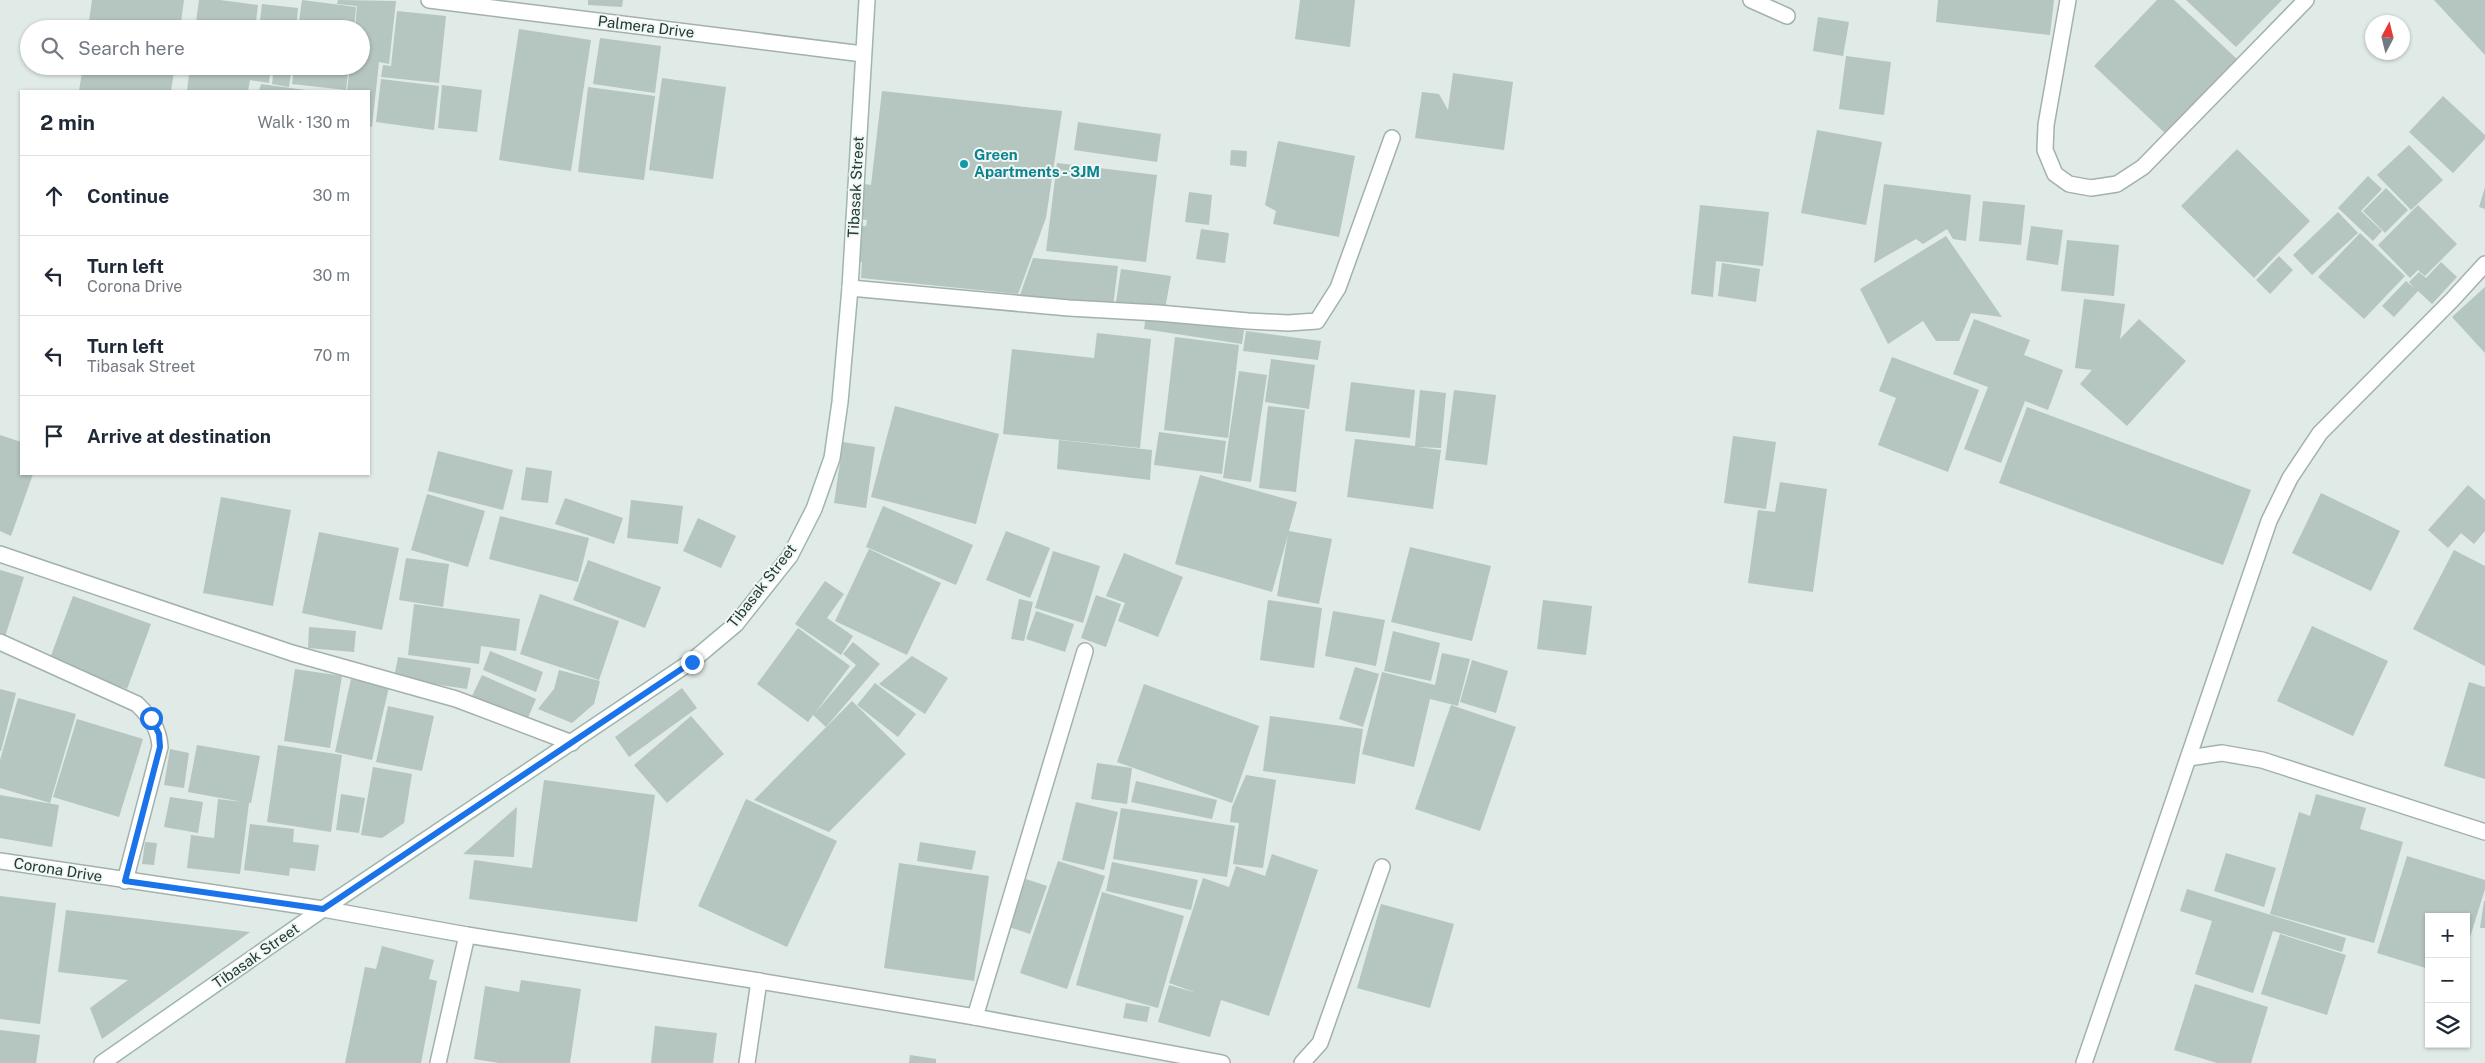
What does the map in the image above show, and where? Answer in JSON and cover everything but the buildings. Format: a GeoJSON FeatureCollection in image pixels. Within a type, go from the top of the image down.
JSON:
{"type":"FeatureCollection","features":[{"type":"Feature","properties":{"kind":"street","name":"Palmera Drive"},"geometry":{"type":"LineString","coordinates":[[429,0],[863,54]]}},
{"type":"Feature","properties":{"kind":"street","name":"Tibasak Street"},"geometry":{"type":"LineString","coordinates":[[102,1063],[323,909],[692,662],[736,624],[790,556],[814,509],[832,458],[840,402],[850,288],[867,0]]}},
{"type":"Feature","properties":{"kind":"street"},"geometry":{"type":"LineString","coordinates":[[1751,0],[1787,16]]}},
{"type":"Feature","properties":{"kind":"street"},"geometry":{"type":"LineString","coordinates":[[2068,0],[2046,125],[2045,150],[2055,174],[2069,184],[2091,188],[2117,184],[2143,167],[2306,0]]}},
{"type":"Feature","properties":{"kind":"street"},"geometry":{"type":"LineString","coordinates":[[850,288],[1069,308],[1248,321],[1288,323],[1317,321],[1338,288],[1344,274],[1392,138]]}},
{"type":"Feature","properties":{"kind":"street"},"geometry":{"type":"LineString","coordinates":[[2084,1063],[2269,521],[2290,478],[2320,433],[2452,300],[2485,264]]}},
{"type":"Feature","properties":{"kind":"street"},"geometry":{"type":"LineString","coordinates":[[0,554],[292,653],[456,698],[572,743]]}},
{"type":"Feature","properties":{"kind":"street"},"geometry":{"type":"LineString","coordinates":[[0,642],[137,704],[151,718],[159,734],[160,747],[125,881]]}},
{"type":"Feature","properties":{"kind":"street"},"geometry":{"type":"LineString","coordinates":[[975,1017],[1085,651]]}},
{"type":"Feature","properties":{"kind":"street"},"geometry":{"type":"LineString","coordinates":[[2189,758],[2222,753],[2262,760],[2485,832]]}},
{"type":"Feature","properties":{"kind":"street","name":"Corona Drive"},"geometry":{"type":"LineString","coordinates":[[0,862],[323,909],[467,935],[975,1017],[1222,1063]]}},
{"type":"Feature","properties":{"kind":"street"},"geometry":{"type":"LineString","coordinates":[[1302,1063],[1320,1043],[1382,867]]}},
{"type":"Feature","properties":{"kind":"street"},"geometry":{"type":"LineString","coordinates":[[438,1063],[467,935]]}},
{"type":"Feature","properties":{"kind":"street"},"geometry":{"type":"LineString","coordinates":[[746,1063],[759,981]]}},
{"type":"Feature","properties":{"kind":"place","name":"Green Apartments - 3JM"},"geometry":{"type":"Point","coordinates":[964,164]}},
{"type":"Feature","properties":{"kind":"route"},"geometry":{"type":"LineString","coordinates":[[151,718],[159,734],[160,747],[125,881],[323,909],[692,662]]}}]}
